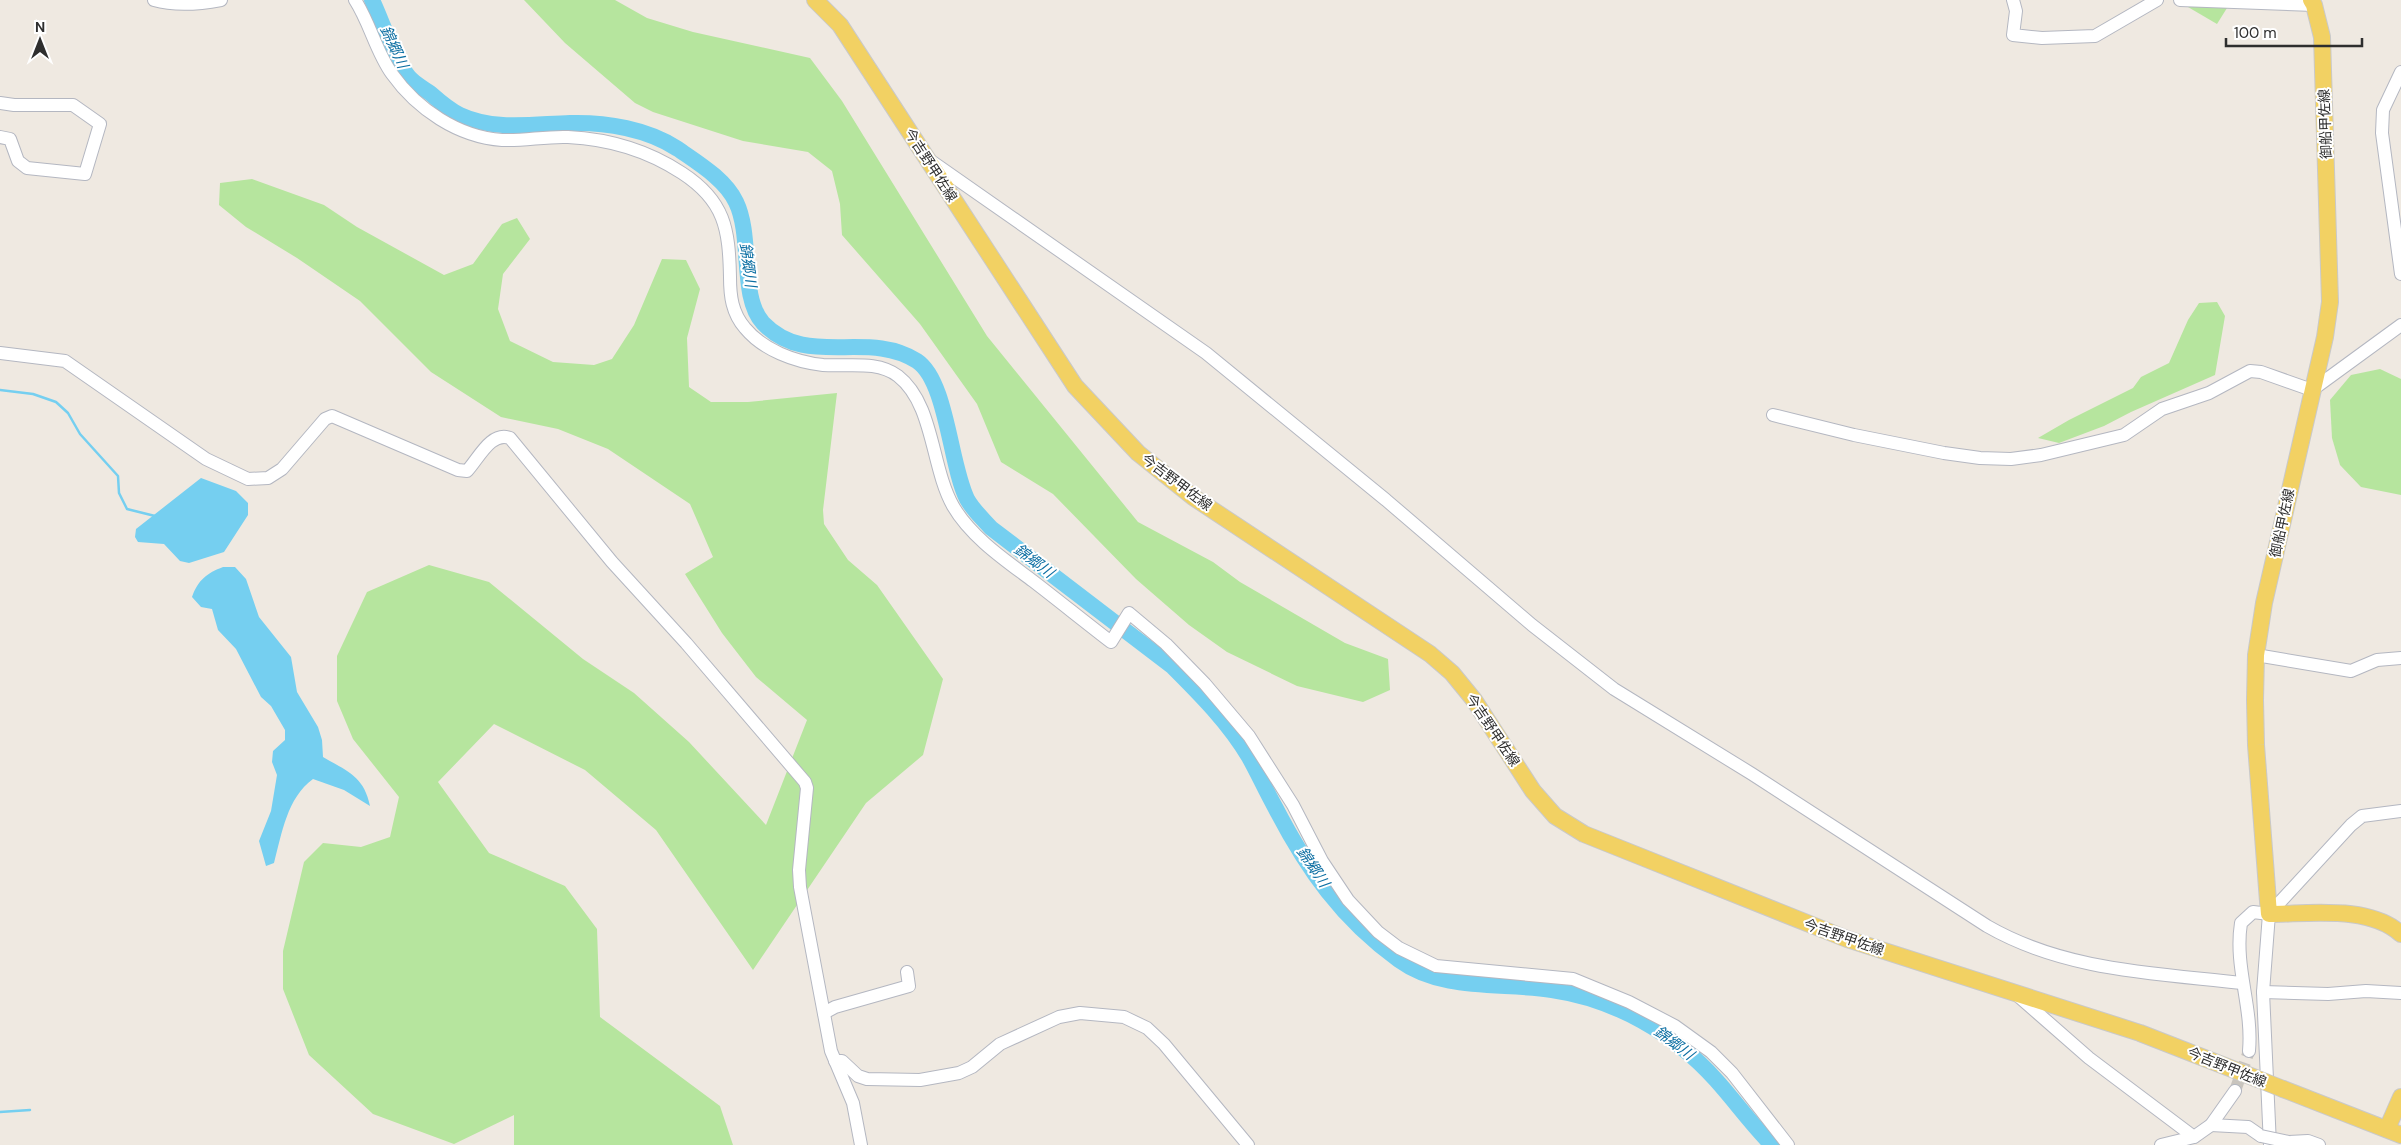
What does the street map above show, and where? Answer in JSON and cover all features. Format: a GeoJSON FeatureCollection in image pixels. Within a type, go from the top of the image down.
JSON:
{"type":"FeatureCollection","features":[{"type":"Feature","properties":{"kind":"main road","name":"今吉野甲佐線"},"geometry":{"type":"LineString","coordinates":[[815,0],[840,25],[1075,386],[1105,420],[1138,453],[1193,497],[1422,649],[1452,673],[1477,705],[1533,791],[1555,816],[1584,834],[1776,913],[1847,939],[2140,1033],[2394,1132]]}},
{"type":"Feature","properties":{"kind":"main road","name":"御船甲佐線"},"geometry":{"type":"LineString","coordinates":[[2269,914],[2256,745],[2254,700],[2256,655],[2264,604],[2329,311],[2331,264],[2322,37],[2313,2]]}},
{"type":"Feature","properties":{"kind":"main road"},"geometry":{"type":"LineString","coordinates":[[2269,914],[2365,916],[2384,922],[2401,934]]}},
{"type":"Feature","properties":{"kind":"main road"},"geometry":{"type":"LineString","coordinates":[[2394,1132],[2401,1097]]}},
{"type":"Feature","properties":{"kind":"street"},"geometry":{"type":"LineString","coordinates":[[154,0],[166,3],[206,3],[221,0]]}},
{"type":"Feature","properties":{"kind":"street"},"geometry":{"type":"LineString","coordinates":[[356,0],[393,75],[438,120],[470,133],[501,140],[566,137],[610,141],[645,153],[683,174],[706,193],[722,215],[728,230],[730,292],[734,312],[746,329],[766,346],[788,358],[821,365],[880,367],[897,375],[911,389],[922,408],[941,477],[953,506],[964,520],[1000,556],[1112,642],[1129,613],[1166,644],[1205,684],[1254,742],[1293,804],[1322,860],[1348,900],[1378,932],[1399,948],[1436,966],[1573,979],[1629,1002],[1674,1026],[1711,1052],[1732,1073],[1788,1145]]}},
{"type":"Feature","properties":{"kind":"street"},"geometry":{"type":"LineString","coordinates":[[2013,0],[2016,11],[2013,35],[2079,38],[2095,36],[2157,0]]}},
{"type":"Feature","properties":{"kind":"street"},"geometry":{"type":"LineString","coordinates":[[2180,0],[2313,2]]}},
{"type":"Feature","properties":{"kind":"street"},"geometry":{"type":"LineString","coordinates":[[2401,72],[2383,110],[2382,133],[2401,274]]}},
{"type":"Feature","properties":{"kind":"street"},"geometry":{"type":"LineString","coordinates":[[0,103],[14,105],[73,105],[100,124],[85,174],[27,168],[18,161],[10,139],[0,138]]}},
{"type":"Feature","properties":{"kind":"street"},"geometry":{"type":"LineString","coordinates":[[926,157],[1206,354],[1386,500],[1532,624],[1614,689],[1752,774],[1987,926],[2010,939],[2042,952],[2093,966],[2242,984]]}},
{"type":"Feature","properties":{"kind":"street"},"geometry":{"type":"LineString","coordinates":[[1773,415],[1854,435],[1944,453],[2010,459],[2041,455],[2124,436],[2162,409],[2209,393],[2250,371],[2261,372],[2312,390],[2401,325]]}},
{"type":"Feature","properties":{"kind":"street"},"geometry":{"type":"LineString","coordinates":[[0,353],[65,361],[206,459],[248,479],[268,478],[282,469],[325,419],[332,416],[344,419],[458,470],[468,470],[496,437],[503,435],[510,438],[612,562],[805,782],[807,788],[799,870],[800,887],[831,1051],[853,1103],[861,1145]]}},
{"type":"Feature","properties":{"kind":"street"},"geometry":{"type":"LineString","coordinates":[[2256,655],[2351,671],[2377,660],[2401,658]]}},
{"type":"Feature","properties":{"kind":"street"},"geometry":{"type":"LineString","coordinates":[[2270,1145],[2262,992],[2269,914],[2302,881],[2351,824],[2362,816],[2401,811]]}},
{"type":"Feature","properties":{"kind":"street"},"geometry":{"type":"LineString","coordinates":[[2248,1051],[2249,1014],[2242,984],[2238,942],[2241,922],[2253,912],[2269,914]]}},
{"type":"Feature","properties":{"kind":"street"},"geometry":{"type":"LineString","coordinates":[[824,1013],[835,1006],[909,986],[907,972]]}},
{"type":"Feature","properties":{"kind":"street"},"geometry":{"type":"LineString","coordinates":[[2262,992],[2328,994],[2366,991],[2401,993]]}},
{"type":"Feature","properties":{"kind":"street"},"geometry":{"type":"LineString","coordinates":[[2015,993],[2188,1141]]}},
{"type":"Feature","properties":{"kind":"street"},"geometry":{"type":"LineString","coordinates":[[835,1061],[842,1061],[858,1076],[867,1079],[920,1080],[959,1073],[972,1068],[1000,1044],[1059,1017],[1080,1013],[1124,1017],[1147,1028],[1164,1044],[1248,1145]]}},
{"type":"Feature","properties":{"kind":"street"},"geometry":{"type":"LineString","coordinates":[[2162,1145],[2188,1141],[2211,1125],[2235,1091]]}},
{"type":"Feature","properties":{"kind":"street"},"geometry":{"type":"LineString","coordinates":[[2211,1125],[2248,1127],[2260,1136],[2289,1142],[2308,1141],[2319,1145]]}},
{"type":"Feature","properties":{"kind":"green space"},"geometry":{"type":"Polygon","coordinates":[[[524,0],[615,0],[647,18],[693,32],[810,58],[842,101],[987,336],[1138,522],[1213,562],[1240,582],[1345,643],[1388,659],[1390,690],[1363,702],[1297,686],[1227,652],[1189,625],[1136,579],[1053,494],[1001,462],[977,404],[920,324],[842,235],[840,204],[832,171],[808,152],[743,141],[653,112],[635,103],[565,43],[524,0]]]}},
{"type":"Feature","properties":{"kind":"green space"},"geometry":{"type":"Polygon","coordinates":[[[2176,0],[2232,0],[2217,24],[2176,0]]]}},
{"type":"Feature","properties":{"kind":"green space"},"geometry":{"type":"Polygon","coordinates":[[[252,179],[324,205],[357,227],[444,275],[473,264],[502,224],[517,218],[530,239],[503,274],[498,309],[510,341],[553,362],[594,365],[612,359],[634,325],[662,259],[686,260],[700,289],[687,338],[689,387],[711,402],[748,402],[837,393],[823,510],[824,524],[848,560],[877,585],[943,679],[923,755],[866,803],[753,970],[656,830],[585,770],[494,724],[438,782],[489,853],[565,886],[597,929],[600,1017],[720,1106],[733,1145],[514,1145],[514,1115],[454,1144],[373,1114],[309,1055],[283,989],[283,951],[304,862],[323,843],[361,847],[390,837],[399,797],[353,739],[337,701],[337,656],[367,592],[429,565],[489,582],[583,659],[634,693],[689,742],[766,825],[807,720],[756,677],[722,633],[685,574],[713,557],[690,504],[608,449],[558,429],[501,417],[431,372],[360,301],[297,258],[246,227],[219,205],[220,183],[252,179]]]}},
{"type":"Feature","properties":{"kind":"green space"},"geometry":{"type":"Polygon","coordinates":[[[2217,302],[2225,316],[2215,375],[2104,426],[2059,443],[2038,438],[2133,388],[2141,377],[2169,363],[2188,320],[2199,303],[2217,302]]]}},
{"type":"Feature","properties":{"kind":"green space"},"geometry":{"type":"Polygon","coordinates":[[[2380,369],[2401,379],[2401,495],[2361,487],[2340,465],[2332,438],[2330,400],[2351,375],[2380,369]]]}},
{"type":"Feature","properties":{"kind":"water"},"geometry":{"type":"Polygon","coordinates":[[[201,478],[236,491],[248,503],[248,515],[224,552],[189,563],[180,561],[164,544],[138,542],[135,537],[136,529],[201,478]]]}},
{"type":"Feature","properties":{"kind":"water"},"geometry":{"type":"Polygon","coordinates":[[[223,567],[235,567],[246,579],[259,617],[291,657],[297,692],[318,727],[322,740],[323,757],[347,771],[359,781],[364,788],[370,806],[344,790],[313,779],[304,787],[291,806],[274,863],[266,866],[259,841],[271,811],[277,775],[272,762],[273,751],[285,740],[285,730],[271,706],[261,697],[236,649],[218,630],[212,609],[201,607],[192,597],[197,586],[204,578],[223,567]]]}},
{"type":"Feature","properties":{"kind":"waterway","name":"錦郷川"},"geometry":{"type":"LineString","coordinates":[[372,0],[393,50],[408,76],[456,113],[473,120],[500,125],[584,123],[626,128],[654,136],[666,142],[710,172],[725,186],[736,202],[744,232],[751,298],[763,323],[780,337],[799,344],[818,347],[878,348],[898,352],[917,361],[927,371],[942,404],[961,484],[972,507],[991,528],[1173,667],[1204,698],[1241,744],[1287,830],[1313,872],[1343,910],[1379,944],[1399,960],[1416,970],[1434,977],[1473,984],[1552,990],[1598,1001],[1621,1010],[1662,1033],[1682,1047],[1716,1080],[1772,1145]]}},
{"type":"Feature","properties":{"kind":"waterway"},"geometry":{"type":"LineString","coordinates":[[0,390],[33,394],[56,402],[68,413],[80,434],[118,476],[119,493],[127,509],[155,516]]}},
{"type":"Feature","properties":{"kind":"waterway"},"geometry":{"type":"LineString","coordinates":[[0,1112],[30,1110]]}},
{"type":"Feature","properties":{"kind":"tunnel"},"geometry":{"type":"LineString","coordinates":[[2235,1091],[2249,1051]]}}]}
